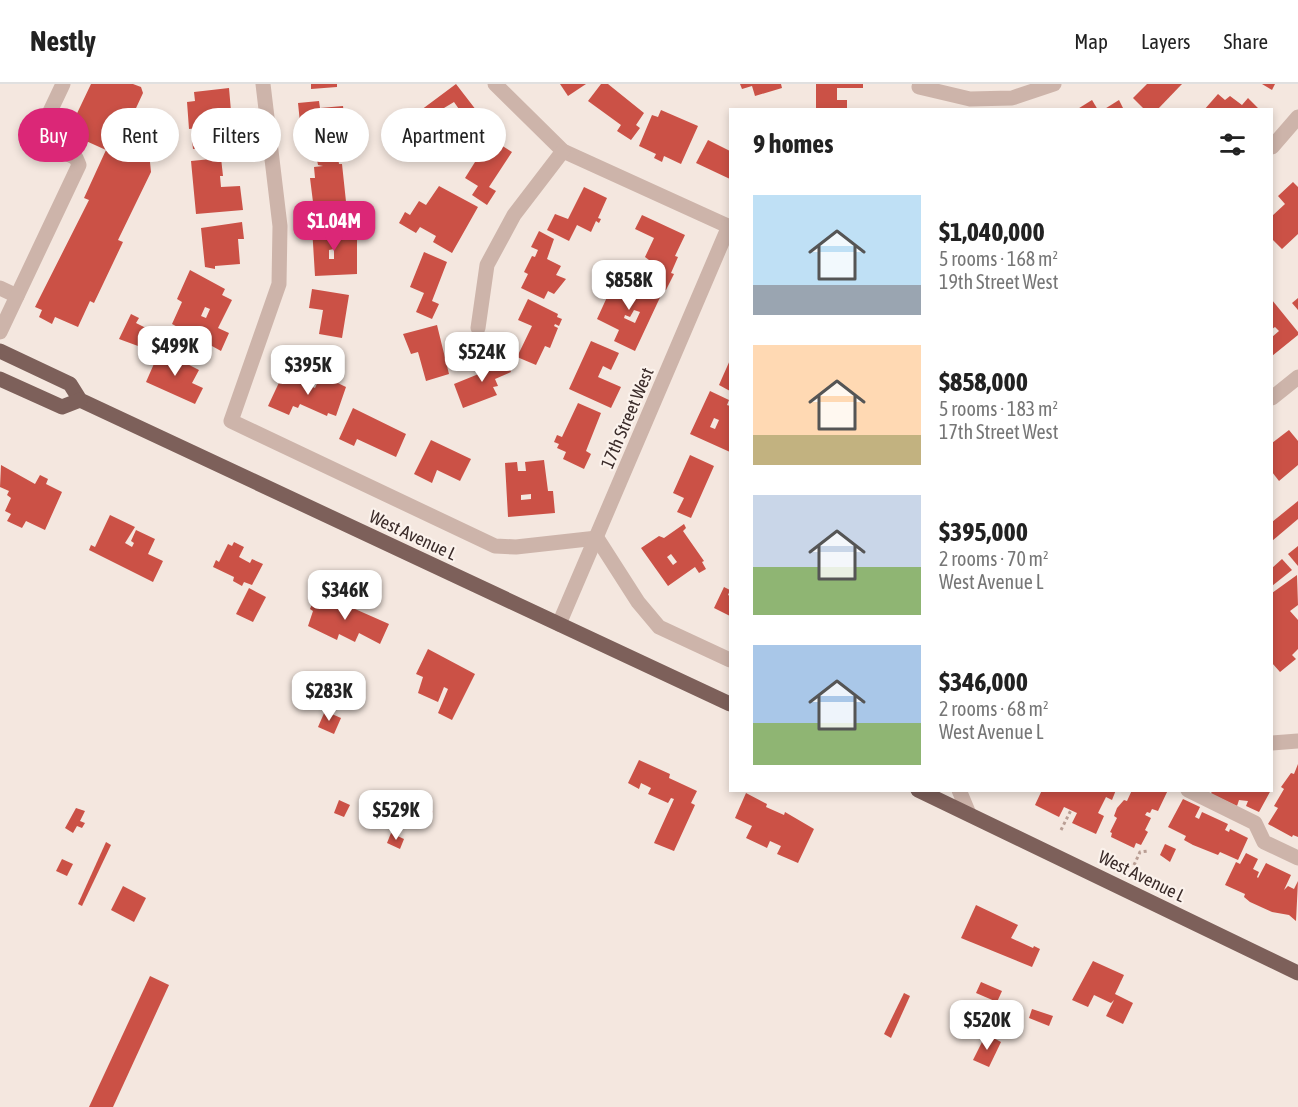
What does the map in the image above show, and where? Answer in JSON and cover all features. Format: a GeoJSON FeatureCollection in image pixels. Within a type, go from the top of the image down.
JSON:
{"type":"FeatureCollection","features":[{"type":"Feature","properties":{"kind":"main road","name":"West Avenue L"},"geometry":{"type":"LineString","coordinates":[[0,351],[70,384],[80,400],[729,704]]}},
{"type":"Feature","properties":{"kind":"main road"},"geometry":{"type":"LineString","coordinates":[[0,379],[63,408],[80,400]]}},
{"type":"Feature","properties":{"kind":"main road","name":"West Avenue L"},"geometry":{"type":"LineString","coordinates":[[922,792],[1298,974]]}},
{"type":"Feature","properties":{"kind":"street"},"geometry":{"type":"LineString","coordinates":[[0,332],[80,165],[76,158],[37,139],[63,84]]}},
{"type":"Feature","properties":{"kind":"street","name":"West Avenue L"},"geometry":{"type":"LineString","coordinates":[[263,84],[280,226],[279,285],[231,421],[495,546],[516,547],[597,538]]}},
{"type":"Feature","properties":{"kind":"street"},"geometry":{"type":"LineString","coordinates":[[495,84],[563,151],[729,227]]}},
{"type":"Feature","properties":{"kind":"street"},"geometry":{"type":"LineString","coordinates":[[919,87],[970,99],[1012,98],[1054,84]]}},
{"type":"Feature","properties":{"kind":"street"},"geometry":{"type":"LineString","coordinates":[[1273,146],[1298,117]]}},
{"type":"Feature","properties":{"kind":"street"},"geometry":{"type":"LineString","coordinates":[[478,328],[487,265],[514,215],[563,151]]}},
{"type":"Feature","properties":{"kind":"street","name":"17th Street West"},"geometry":{"type":"LineString","coordinates":[[559,624],[729,229]]}},
{"type":"Feature","properties":{"kind":"street"},"geometry":{"type":"LineString","coordinates":[[0,288],[17,296]]}},
{"type":"Feature","properties":{"kind":"street"},"geometry":{"type":"LineString","coordinates":[[1273,397],[1298,377]]}},
{"type":"Feature","properties":{"kind":"street"},"geometry":{"type":"LineString","coordinates":[[597,538],[638,602],[659,627],[729,660]]}},
{"type":"Feature","properties":{"kind":"street"},"geometry":{"type":"LineString","coordinates":[[1273,742],[1298,741]]}},
{"type":"Feature","properties":{"kind":"street"},"geometry":{"type":"LineString","coordinates":[[960,792],[969,814]]}},
{"type":"Feature","properties":{"kind":"street"},"geometry":{"type":"LineString","coordinates":[[1192,792],[1255,823],[1264,842],[1298,858]]}},
{"type":"Feature","properties":{"kind":"path"},"geometry":{"type":"LineString","coordinates":[[1061,830],[1071,810]]}},
{"type":"Feature","properties":{"kind":"path"},"geometry":{"type":"LineString","coordinates":[[1134,865],[1140,852],[1148,851]]}},
{"type":"Feature","properties":{"kind":"building"},"geometry":{"type":"Polygon","coordinates":[[[91,84],[133,84],[141,87],[143,93],[136,108],[101,108],[101,148],[89,142],[89,108],[80,108],[91,84]]]}},
{"type":"Feature","properties":{"kind":"building"},"geometry":{"type":"Polygon","coordinates":[[[311,84],[337,84],[337,87],[311,89],[311,84]]]}},
{"type":"Feature","properties":{"kind":"building"},"geometry":{"type":"Polygon","coordinates":[[[456,84],[475,108],[458,108],[454,102],[444,108],[424,108],[456,84]]]}},
{"type":"Feature","properties":{"kind":"building"},"geometry":{"type":"Polygon","coordinates":[[[560,84],[586,84],[568,96],[560,84]]]}},
{"type":"Feature","properties":{"kind":"building"},"geometry":{"type":"Polygon","coordinates":[[[601,84],[608,84],[644,113],[636,125],[640,128],[631,140],[617,131],[621,125],[588,101],[601,84]]]}},
{"type":"Feature","properties":{"kind":"building"},"geometry":{"type":"Polygon","coordinates":[[[740,84],[781,84],[782,88],[755,96],[752,86],[742,89],[740,84]]]}},
{"type":"Feature","properties":{"kind":"building"},"geometry":{"type":"Polygon","coordinates":[[[816,84],[863,84],[863,88],[837,88],[837,100],[847,100],[847,108],[816,108],[816,84]]]}},
{"type":"Feature","properties":{"kind":"building"},"geometry":{"type":"Polygon","coordinates":[[[1147,84],[1182,84],[1159,108],[1143,108],[1133,98],[1147,84]]]}},
{"type":"Feature","properties":{"kind":"building"},"geometry":{"type":"Polygon","coordinates":[[[1262,84],[1275,84],[1272,90],[1262,84]]]}},
{"type":"Feature","properties":{"kind":"building"},"geometry":{"type":"Polygon","coordinates":[[[229,88],[231,108],[191,108],[191,129],[189,129],[187,102],[195,101],[194,92],[229,88]]]}},
{"type":"Feature","properties":{"kind":"building"},"geometry":{"type":"Polygon","coordinates":[[[1218,94],[1225,100],[1230,96],[1242,105],[1248,98],[1258,108],[1206,108],[1218,94]]]}},
{"type":"Feature","properties":{"kind":"building"},"geometry":{"type":"Polygon","coordinates":[[[1092,100],[1097,108],[1079,108],[1092,100]]]}},
{"type":"Feature","properties":{"kind":"building"},"geometry":{"type":"Polygon","coordinates":[[[1119,100],[1123,108],[1106,108],[1119,100]]]}},
{"type":"Feature","properties":{"kind":"building"},"geometry":{"type":"Polygon","coordinates":[[[319,101],[320,108],[299,108],[298,103],[319,101]]]}},
{"type":"Feature","properties":{"kind":"building"},"geometry":{"type":"Polygon","coordinates":[[[343,106],[343,108],[320,108],[343,106]]]}},
{"type":"Feature","properties":{"kind":"building"},"geometry":{"type":"Polygon","coordinates":[[[661,110],[698,126],[681,164],[664,156],[662,162],[654,158],[656,154],[639,146],[652,115],[658,117],[661,110]]]}},
{"type":"Feature","properties":{"kind":"building"},"geometry":{"type":"Polygon","coordinates":[[[708,140],[729,150],[729,179],[696,163],[708,140]]]}},
{"type":"Feature","properties":{"kind":"building"},"geometry":{"type":"Polygon","coordinates":[[[506,148],[512,152],[506,161],[506,148]]]}},
{"type":"Feature","properties":{"kind":"building"},"geometry":{"type":"Polygon","coordinates":[[[101,161],[150,162],[151,172],[118,240],[123,242],[94,303],[90,301],[78,327],[55,317],[52,324],[39,317],[42,310],[35,307],[89,200],[84,198],[101,161]]]}},
{"type":"Feature","properties":{"kind":"building"},"geometry":{"type":"Polygon","coordinates":[[[191,162],[221,162],[223,176],[220,176],[221,187],[240,186],[243,210],[196,214],[191,162]]]}},
{"type":"Feature","properties":{"kind":"building"},"geometry":{"type":"Polygon","coordinates":[[[317,162],[342,164],[347,211],[328,213],[328,208],[314,210],[310,178],[315,178],[314,167],[323,166],[318,165],[317,162]]]}},
{"type":"Feature","properties":{"kind":"building"},"geometry":{"type":"Polygon","coordinates":[[[475,162],[505,162],[489,187],[496,191],[487,205],[472,195],[478,186],[465,178],[475,162]]]}},
{"type":"Feature","properties":{"kind":"building"},"geometry":{"type":"Polygon","coordinates":[[[1293,182],[1298,187],[1298,234],[1282,249],[1273,240],[1273,215],[1285,204],[1278,196],[1293,182]]]}},
{"type":"Feature","properties":{"kind":"building"},"geometry":{"type":"Polygon","coordinates":[[[439,186],[478,207],[452,253],[433,242],[436,236],[420,227],[416,233],[399,223],[405,212],[410,215],[419,201],[426,205],[439,186]]]}},
{"type":"Feature","properties":{"kind":"building"},"geometry":{"type":"Polygon","coordinates":[[[584,187],[607,198],[598,218],[601,219],[599,223],[596,221],[591,232],[577,225],[569,241],[547,230],[555,214],[568,219],[584,187]]]}},
{"type":"Feature","properties":{"kind":"building"},"geometry":{"type":"Polygon","coordinates":[[[642,215],[685,235],[675,256],[678,257],[671,273],[674,274],[666,290],[651,282],[655,270],[650,268],[653,263],[645,257],[654,238],[635,229],[642,215]]]}},
{"type":"Feature","properties":{"kind":"building"},"geometry":{"type":"Polygon","coordinates":[[[242,222],[244,239],[238,239],[240,264],[215,266],[215,269],[205,267],[201,228],[242,222]]]}},
{"type":"Feature","properties":{"kind":"building"},"geometry":{"type":"Polygon","coordinates":[[[312,227],[332,227],[333,232],[357,232],[357,274],[315,276],[312,227]],[[334,249],[329,250],[329,259],[334,259],[334,249]]]}},
{"type":"Feature","properties":{"kind":"building"},"geometry":{"type":"Polygon","coordinates":[[[539,231],[554,239],[547,259],[561,266],[556,275],[566,279],[554,294],[548,291],[544,299],[521,288],[528,274],[524,272],[532,256],[535,257],[538,250],[531,247],[539,231]]]}},
{"type":"Feature","properties":{"kind":"building"},"geometry":{"type":"Polygon","coordinates":[[[424,252],[447,262],[432,301],[439,304],[432,319],[416,312],[424,293],[410,287],[424,252]]]}},
{"type":"Feature","properties":{"kind":"building"},"geometry":{"type":"Polygon","coordinates":[[[190,270],[225,289],[222,295],[232,300],[218,328],[229,333],[221,351],[172,324],[182,302],[177,299],[190,270]],[[205,307],[201,316],[206,318],[210,309],[205,307]]]}},
{"type":"Feature","properties":{"kind":"building"},"geometry":{"type":"Polygon","coordinates":[[[620,279],[646,291],[649,285],[663,291],[635,351],[614,341],[619,330],[597,319],[608,295],[611,281],[617,284],[620,279]],[[634,310],[630,317],[625,315],[624,318],[635,323],[640,312],[634,310]]]}},
{"type":"Feature","properties":{"kind":"building"},"geometry":{"type":"Polygon","coordinates":[[[312,289],[349,295],[342,338],[319,334],[323,310],[309,308],[312,289]]]}},
{"type":"Feature","properties":{"kind":"building"},"geometry":{"type":"Polygon","coordinates":[[[1298,298],[1298,310],[1292,303],[1298,298]]]}},
{"type":"Feature","properties":{"kind":"building"},"geometry":{"type":"Polygon","coordinates":[[[528,299],[558,314],[557,317],[562,319],[559,326],[555,324],[554,326],[558,328],[550,348],[545,346],[536,365],[517,357],[532,326],[518,320],[528,299]]]}},
{"type":"Feature","properties":{"kind":"building"},"geometry":{"type":"Polygon","coordinates":[[[1273,301],[1298,335],[1273,355],[1273,336],[1279,331],[1275,327],[1273,328],[1273,301]]]}},
{"type":"Feature","properties":{"kind":"building"},"geometry":{"type":"Polygon","coordinates":[[[131,314],[139,318],[136,323],[146,328],[138,346],[119,339],[131,314]]]}},
{"type":"Feature","properties":{"kind":"building"},"geometry":{"type":"Polygon","coordinates":[[[437,325],[449,374],[426,381],[418,352],[411,354],[403,334],[437,325]]]}},
{"type":"Feature","properties":{"kind":"building"},"geometry":{"type":"Polygon","coordinates":[[[591,341],[619,353],[611,370],[603,366],[598,377],[621,387],[611,408],[569,389],[591,341]]]}},
{"type":"Feature","properties":{"kind":"building"},"geometry":{"type":"Polygon","coordinates":[[[160,350],[199,370],[192,383],[203,388],[195,404],[146,382],[160,350]]]}},
{"type":"Feature","properties":{"kind":"building"},"geometry":{"type":"Polygon","coordinates":[[[505,356],[511,372],[495,379],[498,386],[493,387],[497,395],[463,408],[454,384],[481,373],[479,367],[505,356]]]}},
{"type":"Feature","properties":{"kind":"building"},"geometry":{"type":"Polygon","coordinates":[[[729,362],[729,390],[719,385],[729,362]]]}},
{"type":"Feature","properties":{"kind":"building"},"geometry":{"type":"Polygon","coordinates":[[[283,374],[315,388],[321,375],[346,387],[336,416],[328,413],[327,416],[300,404],[298,408],[293,406],[289,415],[268,406],[283,374]]]}},
{"type":"Feature","properties":{"kind":"building"},"geometry":{"type":"Polygon","coordinates":[[[710,391],[729,400],[727,405],[729,406],[729,452],[690,434],[710,391]],[[714,418],[710,427],[715,429],[719,420],[714,418]]]}},
{"type":"Feature","properties":{"kind":"building"},"geometry":{"type":"Polygon","coordinates":[[[578,403],[601,413],[586,451],[591,454],[584,469],[563,459],[566,452],[557,448],[559,444],[554,442],[557,435],[562,437],[578,403]]]}},
{"type":"Feature","properties":{"kind":"building"},"geometry":{"type":"Polygon","coordinates":[[[353,408],[406,434],[396,457],[357,439],[354,446],[339,439],[353,408]]]}},
{"type":"Feature","properties":{"kind":"building"},"geometry":{"type":"Polygon","coordinates":[[[1289,430],[1298,441],[1298,465],[1279,481],[1273,473],[1273,442],[1289,430]]]}},
{"type":"Feature","properties":{"kind":"building"},"geometry":{"type":"Polygon","coordinates":[[[431,440],[471,459],[460,481],[437,470],[432,483],[414,474],[431,440]]]}},
{"type":"Feature","properties":{"kind":"building"},"geometry":{"type":"Polygon","coordinates":[[[690,455],[714,466],[691,518],[677,512],[684,498],[673,493],[690,455]]]}},
{"type":"Feature","properties":{"kind":"building"},"geometry":{"type":"Polygon","coordinates":[[[544,460],[548,491],[553,491],[555,513],[508,517],[505,463],[517,462],[518,471],[526,471],[525,462],[544,460]],[[531,494],[521,495],[521,500],[531,499],[531,494]]]}},
{"type":"Feature","properties":{"kind":"building"},"geometry":{"type":"Polygon","coordinates":[[[1,465],[35,484],[40,475],[48,479],[46,484],[62,492],[45,530],[26,521],[22,528],[7,521],[11,514],[5,511],[11,498],[7,495],[9,491],[0,487],[1,465]]]}},
{"type":"Feature","properties":{"kind":"building"},"geometry":{"type":"Polygon","coordinates":[[[1298,501],[1298,519],[1273,540],[1273,521],[1298,501]]]}},
{"type":"Feature","properties":{"kind":"building"},"geometry":{"type":"Polygon","coordinates":[[[110,515],[135,527],[125,543],[132,547],[134,543],[131,541],[136,530],[155,539],[148,554],[163,561],[153,582],[89,550],[91,545],[95,547],[110,515]]]}},
{"type":"Feature","properties":{"kind":"building"},"geometry":{"type":"Polygon","coordinates":[[[684,524],[686,528],[683,531],[704,561],[702,562],[706,569],[699,573],[695,567],[668,586],[641,548],[659,536],[664,538],[684,524]],[[671,554],[667,557],[673,565],[677,562],[671,554]]]}},
{"type":"Feature","properties":{"kind":"building"},"geometry":{"type":"Polygon","coordinates":[[[234,542],[244,547],[239,557],[250,563],[252,559],[263,564],[252,585],[244,582],[242,586],[233,581],[234,577],[213,567],[216,560],[219,562],[228,544],[232,546],[234,542]]]}},
{"type":"Feature","properties":{"kind":"building"},"geometry":{"type":"Polygon","coordinates":[[[1298,546],[1298,566],[1288,554],[1298,546]]]}},
{"type":"Feature","properties":{"kind":"building"},"geometry":{"type":"Polygon","coordinates":[[[1282,559],[1292,570],[1273,585],[1273,567],[1282,559]]]}},
{"type":"Feature","properties":{"kind":"building"},"geometry":{"type":"Polygon","coordinates":[[[1297,575],[1298,605],[1290,611],[1298,620],[1298,649],[1292,655],[1296,659],[1280,672],[1273,664],[1273,592],[1297,575]]]}},
{"type":"Feature","properties":{"kind":"building"},"geometry":{"type":"Polygon","coordinates":[[[724,587],[729,590],[729,616],[714,608],[724,587]]]}},
{"type":"Feature","properties":{"kind":"building"},"geometry":{"type":"Polygon","coordinates":[[[249,588],[266,597],[253,622],[236,614],[249,588]]]}},
{"type":"Feature","properties":{"kind":"building"},"geometry":{"type":"Polygon","coordinates":[[[321,594],[389,624],[380,644],[359,633],[355,642],[339,634],[337,640],[308,626],[313,611],[310,609],[312,604],[316,606],[321,594]]]}},
{"type":"Feature","properties":{"kind":"building"},"geometry":{"type":"Polygon","coordinates":[[[428,649],[475,674],[452,720],[438,713],[448,689],[444,687],[438,702],[418,693],[423,677],[416,674],[428,649]]]}},
{"type":"Feature","properties":{"kind":"building"},"geometry":{"type":"Polygon","coordinates":[[[320,685],[331,690],[326,702],[314,697],[320,685]]]}},
{"type":"Feature","properties":{"kind":"building"},"geometry":{"type":"Polygon","coordinates":[[[325,711],[341,718],[334,734],[318,727],[325,711]]]}},
{"type":"Feature","properties":{"kind":"building"},"geometry":{"type":"Polygon","coordinates":[[[639,760],[670,774],[669,778],[697,791],[691,803],[695,805],[674,851],[654,843],[674,799],[671,798],[668,803],[648,794],[651,788],[641,783],[639,789],[628,783],[639,760]]]}},
{"type":"Feature","properties":{"kind":"building"},"geometry":{"type":"Polygon","coordinates":[[[1298,764],[1298,837],[1293,835],[1292,837],[1268,824],[1278,808],[1274,806],[1284,789],[1281,787],[1291,773],[1294,774],[1298,764]]]}},
{"type":"Feature","properties":{"kind":"building"},"geometry":{"type":"Polygon","coordinates":[[[1041,792],[1115,792],[1112,800],[1106,797],[1098,813],[1104,816],[1096,834],[1072,823],[1077,813],[1064,807],[1059,817],[1035,805],[1041,792]]]}},
{"type":"Feature","properties":{"kind":"building"},"geometry":{"type":"Polygon","coordinates":[[[1131,792],[1167,792],[1158,811],[1152,809],[1145,815],[1151,818],[1145,830],[1148,832],[1141,845],[1136,843],[1134,848],[1111,837],[1110,832],[1117,818],[1114,816],[1117,808],[1124,800],[1127,801],[1131,792]]]}},
{"type":"Feature","properties":{"kind":"building"},"geometry":{"type":"Polygon","coordinates":[[[1212,792],[1270,792],[1259,812],[1246,806],[1248,801],[1239,800],[1237,806],[1211,794],[1212,792]]]}},
{"type":"Feature","properties":{"kind":"building"},"geometry":{"type":"Polygon","coordinates":[[[746,793],[767,804],[766,807],[784,815],[785,812],[814,829],[798,863],[777,854],[781,846],[770,841],[767,848],[746,838],[752,826],[735,818],[746,793]]]}},
{"type":"Feature","properties":{"kind":"building"},"geometry":{"type":"Polygon","coordinates":[[[404,798],[433,811],[426,827],[397,814],[404,798]]]}},
{"type":"Feature","properties":{"kind":"building"},"geometry":{"type":"Polygon","coordinates":[[[1183,799],[1200,807],[1195,817],[1199,819],[1202,812],[1228,824],[1225,830],[1229,832],[1230,829],[1248,838],[1238,860],[1220,852],[1218,855],[1193,845],[1184,840],[1186,836],[1168,827],[1183,799]]]}},
{"type":"Feature","properties":{"kind":"building"},"geometry":{"type":"Polygon","coordinates":[[[339,800],[350,805],[344,817],[334,813],[339,800]]]}},
{"type":"Feature","properties":{"kind":"building"},"geometry":{"type":"Polygon","coordinates":[[[76,808],[85,811],[80,821],[85,823],[82,828],[77,826],[73,833],[65,828],[76,808]]]}},
{"type":"Feature","properties":{"kind":"building"},"geometry":{"type":"Polygon","coordinates":[[[391,833],[404,839],[400,849],[387,843],[391,833]]]}},
{"type":"Feature","properties":{"kind":"building"},"geometry":{"type":"Polygon","coordinates":[[[106,842],[111,845],[82,906],[78,904],[106,842]]]}},
{"type":"Feature","properties":{"kind":"building"},"geometry":{"type":"Polygon","coordinates":[[[1165,844],[1176,849],[1170,862],[1160,855],[1165,844]]]}},
{"type":"Feature","properties":{"kind":"building"},"geometry":{"type":"Polygon","coordinates":[[[1246,853],[1258,859],[1253,869],[1259,872],[1258,878],[1266,863],[1291,875],[1284,890],[1288,886],[1294,889],[1298,881],[1296,921],[1289,915],[1272,912],[1250,902],[1244,897],[1245,894],[1225,885],[1236,862],[1240,864],[1246,853]]]}},
{"type":"Feature","properties":{"kind":"building"},"geometry":{"type":"Polygon","coordinates":[[[62,859],[73,864],[67,876],[56,871],[62,859]]]}},
{"type":"Feature","properties":{"kind":"building"},"geometry":{"type":"Polygon","coordinates":[[[123,886],[146,898],[134,922],[111,910],[123,886]]]}},
{"type":"Feature","properties":{"kind":"building"},"geometry":{"type":"Polygon","coordinates":[[[976,905],[1018,925],[1011,938],[1040,949],[1032,967],[961,938],[976,905]]]}},
{"type":"Feature","properties":{"kind":"building"},"geometry":{"type":"Polygon","coordinates":[[[1093,961],[1124,975],[1115,994],[1133,1003],[1123,1024],[1106,1016],[1114,1000],[1111,1003],[1094,995],[1088,1007],[1072,1000],[1093,961]]]}},
{"type":"Feature","properties":{"kind":"building"},"geometry":{"type":"Polygon","coordinates":[[[150,976],[169,985],[113,1107],[89,1107],[150,976]]]}},
{"type":"Feature","properties":{"kind":"building"},"geometry":{"type":"Polygon","coordinates":[[[981,982],[1002,991],[997,1002],[976,993],[981,982]]]}},
{"type":"Feature","properties":{"kind":"building"},"geometry":{"type":"Polygon","coordinates":[[[904,993],[910,996],[891,1038],[884,1034],[904,993]]]}},
{"type":"Feature","properties":{"kind":"building"},"geometry":{"type":"Polygon","coordinates":[[[1032,1009],[1053,1016],[1049,1026],[1029,1018],[1032,1009]]]}},
{"type":"Feature","properties":{"kind":"building"},"geometry":{"type":"Polygon","coordinates":[[[986,1034],[1001,1042],[989,1067],[973,1060],[986,1034]]]}}]}
